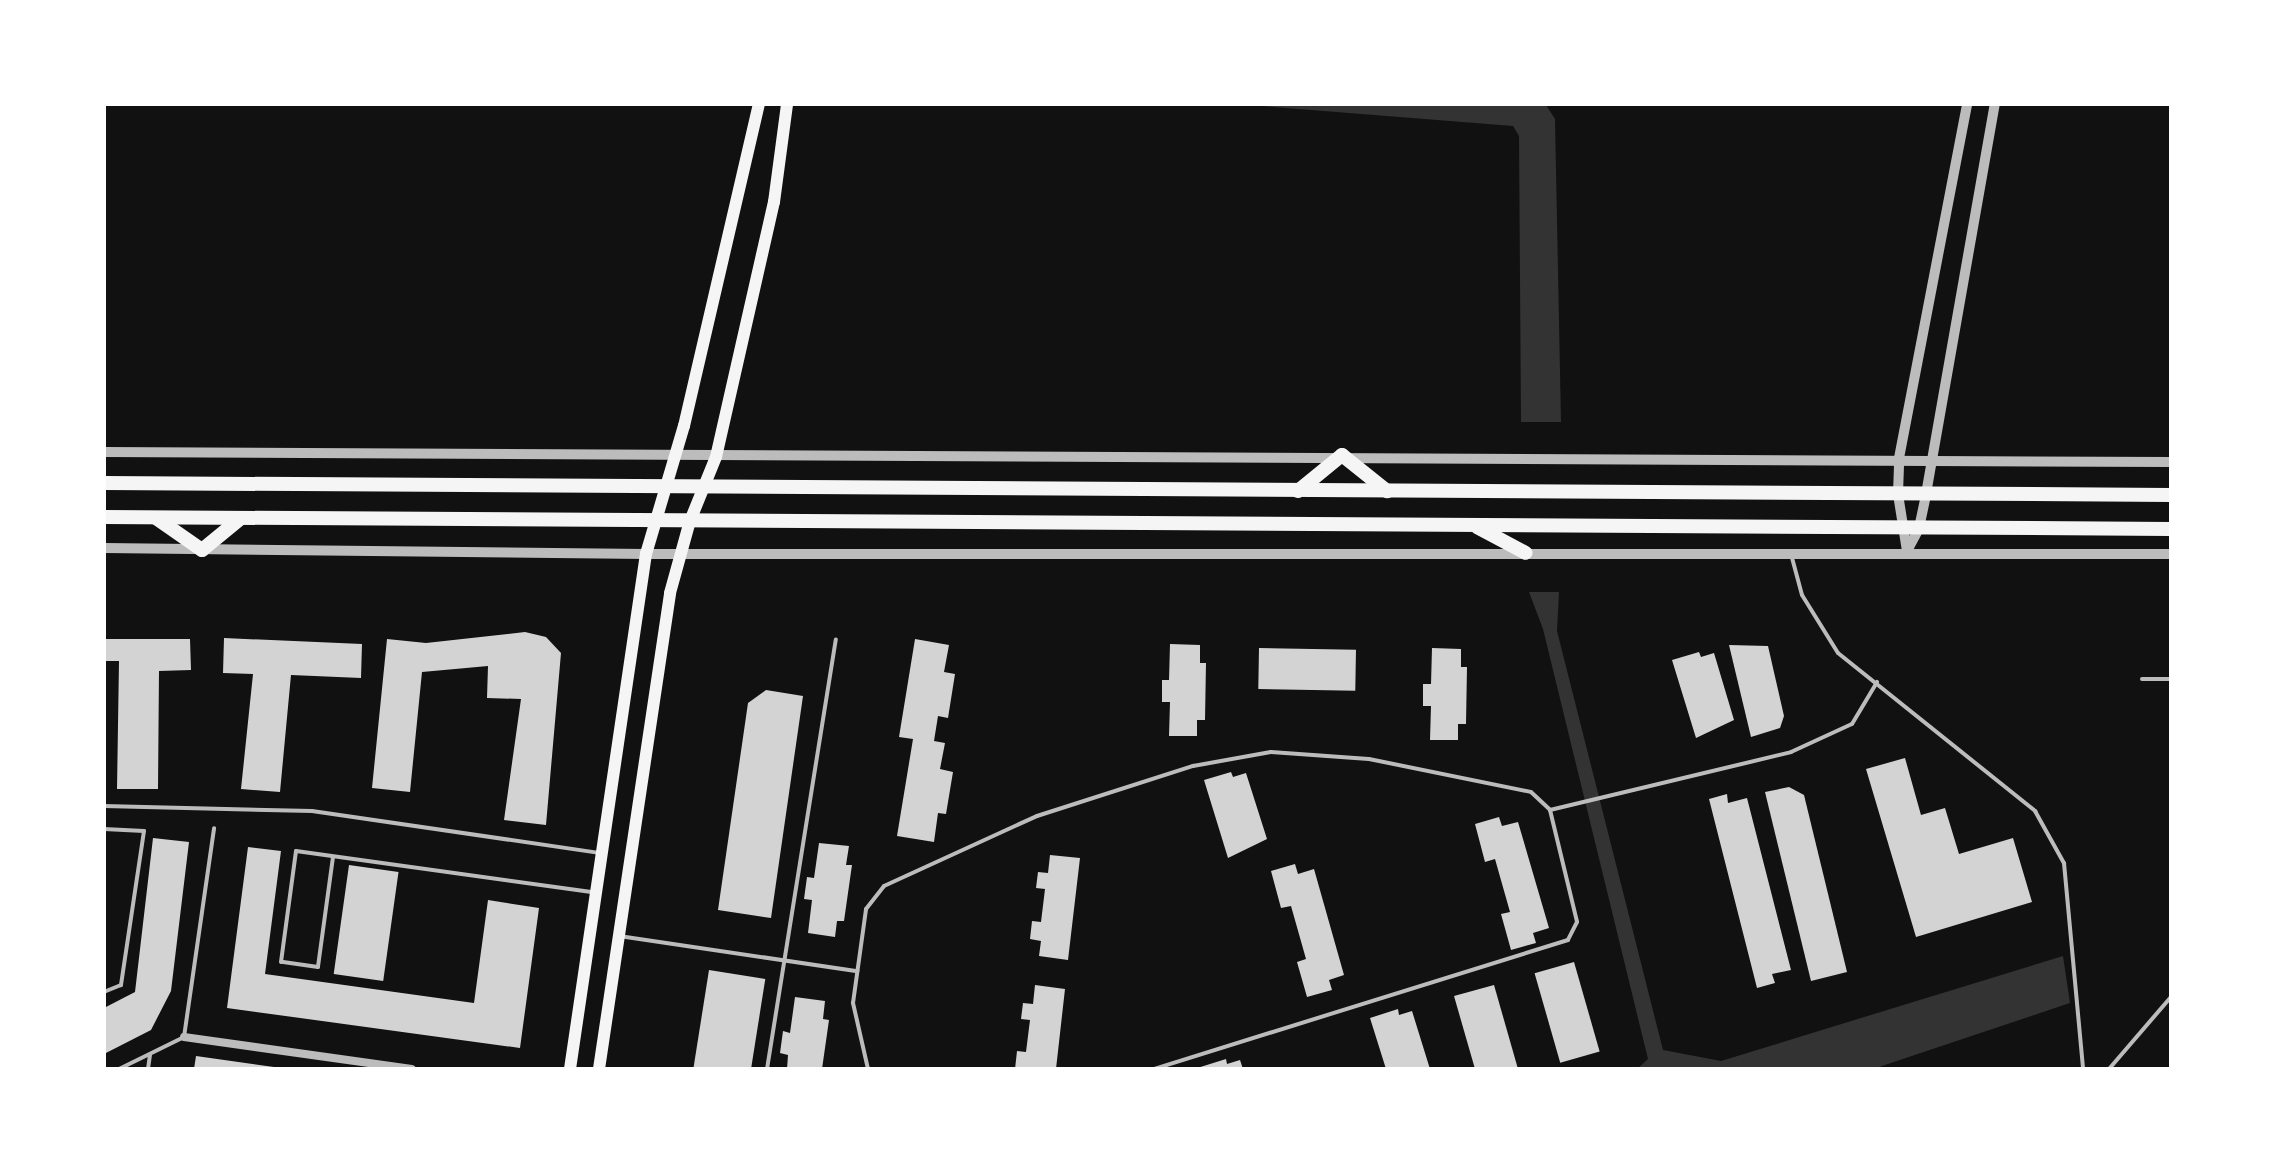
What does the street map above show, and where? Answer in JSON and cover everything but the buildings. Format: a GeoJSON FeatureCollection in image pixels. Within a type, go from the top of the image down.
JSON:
{"type":"FeatureCollection","features":[{"type":"Feature","properties":{"kind":"main road"},"geometry":{"type":"LineString","coordinates":[[570,1069],[646,554],[676,455],[759,104]]}},
{"type":"Feature","properties":{"kind":"main road"},"geometry":{"type":"LineString","coordinates":[[599,1069],[617,935],[681,554],[702,487],[716,457],[774,202],[787,104]]}},
{"type":"Feature","properties":{"kind":"main road"},"geometry":{"type":"LineString","coordinates":[[1298,491],[1342,455],[1387,491]]}},
{"type":"Feature","properties":{"kind":"main road"},"geometry":{"type":"LineString","coordinates":[[104,483],[2171,495]]}},
{"type":"Feature","properties":{"kind":"main road"},"geometry":{"type":"LineString","coordinates":[[104,517],[2171,529]]}},
{"type":"Feature","properties":{"kind":"main road"},"geometry":{"type":"LineString","coordinates":[[156,518],[202,550],[241,518]]}},
{"type":"Feature","properties":{"kind":"main road"},"geometry":{"type":"LineString","coordinates":[[1473,525],[1526,553]]}},
{"type":"Feature","properties":{"kind":"street"},"geometry":{"type":"LineString","coordinates":[[1907,551],[1898,494],[1899,458],[1967,104]]}},
{"type":"Feature","properties":{"kind":"street"},"geometry":{"type":"LineString","coordinates":[[1907,551],[1919,528],[1926,494],[1995,104]]}},
{"type":"Feature","properties":{"kind":"street"},"geometry":{"type":"LineString","coordinates":[[104,452],[716,457],[1342,455],[2171,462]]}},
{"type":"Feature","properties":{"kind":"street"},"geometry":{"type":"LineString","coordinates":[[104,548],[646,554],[1907,551],[2171,554]]}},
{"type":"Feature","properties":{"kind":"street"},"geometry":{"type":"LineString","coordinates":[[184,1037],[412,1069]]}},
{"type":"Feature","properties":{"kind":"lane"},"geometry":{"type":"LineString","coordinates":[[1790,552],[1802,595],[1838,653],[2035,811],[2064,863],[2083,1069]]}},
{"type":"Feature","properties":{"kind":"lane"},"geometry":{"type":"LineString","coordinates":[[767,1069],[836,640]]}},
{"type":"Feature","properties":{"kind":"lane"},"geometry":{"type":"LineString","coordinates":[[2142,679],[2171,679]]}},
{"type":"Feature","properties":{"kind":"lane"},"geometry":{"type":"LineString","coordinates":[[1550,810],[1791,752],[1852,724],[1877,682]]}},
{"type":"Feature","properties":{"kind":"lane"},"geometry":{"type":"LineString","coordinates":[[868,1069],[853,1003],[866,909],[884,886],[1037,816],[1193,766],[1271,752],[1369,759],[1531,792],[1550,810],[1577,922],[1568,940],[1154,1069]]}},
{"type":"Feature","properties":{"kind":"lane"},"geometry":{"type":"LineString","coordinates":[[104,806],[312,811],[601,854]]}},
{"type":"Feature","properties":{"kind":"lane"},"geometry":{"type":"LineString","coordinates":[[119,1069],[184,1037],[214,828]]}},
{"type":"Feature","properties":{"kind":"lane"},"geometry":{"type":"LineString","coordinates":[[104,829],[144,831],[121,985],[104,992]]}},
{"type":"Feature","properties":{"kind":"lane"},"geometry":{"type":"LineString","coordinates":[[333,857],[318,967],[281,962],[296,851],[595,892]]}},
{"type":"Feature","properties":{"kind":"lane"},"geometry":{"type":"LineString","coordinates":[[617,935],[857,971]]}},
{"type":"Feature","properties":{"kind":"lane"},"geometry":{"type":"LineString","coordinates":[[2109,1069],[2171,997]]}},
{"type":"Feature","properties":{"kind":"lane"},"geometry":{"type":"LineString","coordinates":[[148,1069],[150,1054]]}},
{"type":"Feature","properties":{"kind":"shaded area"},"geometry":{"type":"Polygon","coordinates":[[[1236,104],[1546,105],[1555,119],[1561,422],[1521,422],[1519,136],[1513,126],[1236,104]]]}},
{"type":"Feature","properties":{"kind":"shaded area"},"geometry":{"type":"Polygon","coordinates":[[[1529,592],[1559,592],[1557,631],[1663,1050],[1721,1061],[2063,956],[2070,1003],[1873,1069],[1637,1069],[1648,1059],[1543,629],[1529,592]]]}}]}
